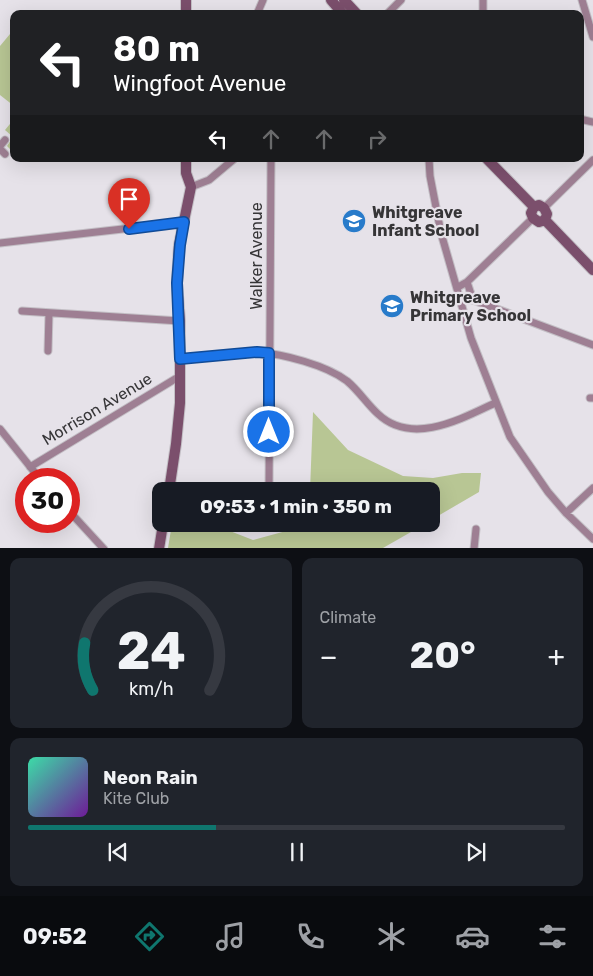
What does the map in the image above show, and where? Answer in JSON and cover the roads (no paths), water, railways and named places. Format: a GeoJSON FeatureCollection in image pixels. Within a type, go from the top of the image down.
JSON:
{"type":"FeatureCollection","features":[{"type":"Feature","properties":{"kind":"street"},"geometry":{"type":"LineString","coordinates":[[331,0],[340,10]]}},
{"type":"Feature","properties":{"kind":"street"},"geometry":{"type":"LineString","coordinates":[[344,0],[353,10]]}},
{"type":"Feature","properties":{"kind":"street"},"geometry":{"type":"LineString","coordinates":[[391,10],[401,0]]}},
{"type":"Feature","properties":{"kind":"street"},"geometry":{"type":"LineString","coordinates":[[582,0],[593,37]]}},
{"type":"Feature","properties":{"kind":"street"},"geometry":{"type":"LineString","coordinates":[[545,220],[539,222],[533,218],[531,213],[593,160]]}},
{"type":"Feature","properties":{"kind":"street"},"geometry":{"type":"LineString","coordinates":[[170,482],[180,403],[180,322],[177,283],[180,245],[191,187],[186,173],[186,162]]}},
{"type":"Feature","properties":{"kind":"street"},"geometry":{"type":"LineString","coordinates":[[191,187],[209,180],[230,162]]}},
{"type":"Feature","properties":{"kind":"street","name":"Walker Avenue"},"geometry":{"type":"LineString","coordinates":[[269,482],[271,162]]}},
{"type":"Feature","properties":{"kind":"street"},"geometry":{"type":"LineString","coordinates":[[429,162],[440,233],[462,300],[472,338],[496,403],[515,445],[548,492],[566,513],[593,539]]}},
{"type":"Feature","properties":{"kind":"street"},"geometry":{"type":"LineString","coordinates":[[490,162],[547,214],[545,220]]}},
{"type":"Feature","properties":{"kind":"street"},"geometry":{"type":"LineString","coordinates":[[458,287],[467,282],[533,218]]}},
{"type":"Feature","properties":{"kind":"street"},"geometry":{"type":"LineString","coordinates":[[545,220],[593,270]]}},
{"type":"Feature","properties":{"kind":"street"},"geometry":{"type":"LineString","coordinates":[[0,244],[184,222]]}},
{"type":"Feature","properties":{"kind":"street"},"geometry":{"type":"LineString","coordinates":[[467,282],[473,300]]}},
{"type":"Feature","properties":{"kind":"street"},"geometry":{"type":"LineString","coordinates":[[462,300],[473,300],[593,345]]}},
{"type":"Feature","properties":{"kind":"street"},"geometry":{"type":"LineString","coordinates":[[22,311],[180,322]]}},
{"type":"Feature","properties":{"kind":"street"},"geometry":{"type":"LineString","coordinates":[[48,351],[49,313]]}},
{"type":"Feature","properties":{"kind":"street"},"geometry":{"type":"LineString","coordinates":[[180,359],[257,352],[269,353],[311,364],[336,374],[358,391],[379,415],[390,422],[411,429],[439,427],[496,403]]}},
{"type":"Feature","properties":{"kind":"street","name":"Morrison Avenue"},"geometry":{"type":"LineString","coordinates":[[30,466],[180,376]]}},
{"type":"Feature","properties":{"kind":"street"},"geometry":{"type":"LineString","coordinates":[[0,429],[30,466]]}},
{"type":"Feature","properties":{"kind":"street"},"geometry":{"type":"LineString","coordinates":[[566,513],[593,488]]}},
{"type":"Feature","properties":{"kind":"street"},"geometry":{"type":"LineString","coordinates":[[80,523],[104,548]]}},
{"type":"Feature","properties":{"kind":"street"},"geometry":{"type":"LineString","coordinates":[[474,548],[476,529]]}},
{"type":"Feature","properties":{"kind":"street"},"geometry":{"type":"LineString","coordinates":[[159,548],[162,532]]}},
{"type":"Feature","properties":{"kind":"place","name":"Whitgreave Infant School"},"geometry":{"type":"Point","coordinates":[354,221]}},
{"type":"Feature","properties":{"kind":"place","name":"Whitgreave Primary School"},"geometry":{"type":"Point","coordinates":[392,306]}}]}
